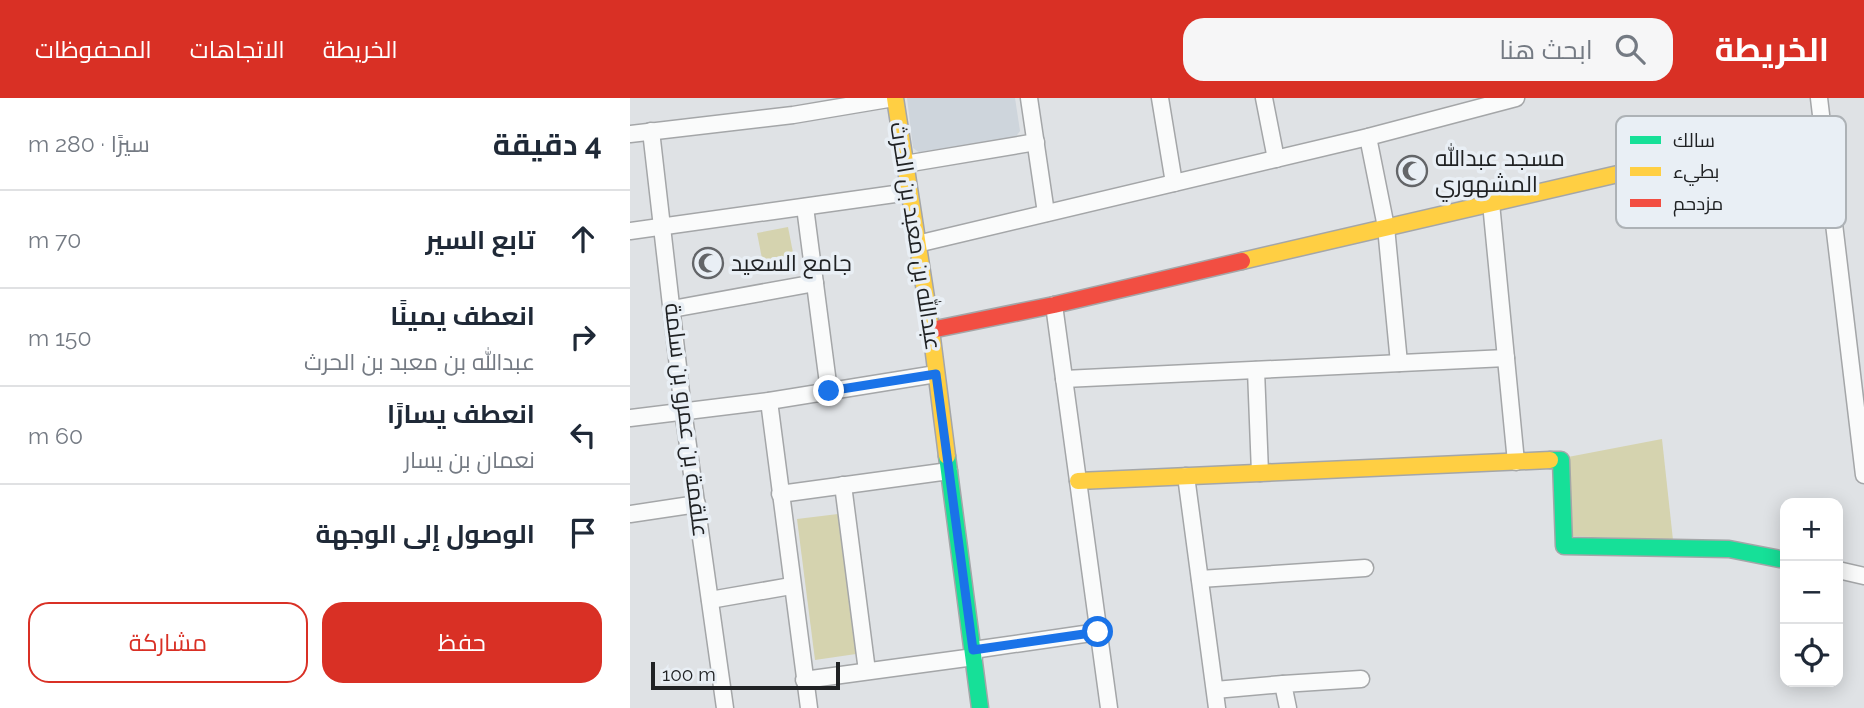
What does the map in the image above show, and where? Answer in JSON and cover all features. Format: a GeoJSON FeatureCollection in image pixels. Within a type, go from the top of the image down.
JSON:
{"type":"FeatureCollection","features":[{"type":"Feature","properties":{"kind":"street"},"geometry":{"type":"LineString","coordinates":[[790,98],[793,115]]}},
{"type":"Feature","properties":{"kind":"street"},"geometry":{"type":"LineString","coordinates":[[630,134],[793,115],[895,98]]}},
{"type":"Feature","properties":{"kind":"street","name":"عبدالله بن معبد بن الحرث"},"geometry":{"type":"LineString","coordinates":[[895,98],[931,330],[980,708]]}},
{"type":"Feature","properties":{"kind":"street"},"geometry":{"type":"LineString","coordinates":[[1029,98],[1046,213]]}},
{"type":"Feature","properties":{"kind":"street"},"geometry":{"type":"LineString","coordinates":[[1160,98],[1174,183]]}},
{"type":"Feature","properties":{"kind":"street"},"geometry":{"type":"LineString","coordinates":[[1264,98],[1276,159]]}},
{"type":"Feature","properties":{"kind":"street"},"geometry":{"type":"LineString","coordinates":[[917,244],[1368,137],[1516,98]]}},
{"type":"Feature","properties":{"kind":"street"},"geometry":{"type":"LineString","coordinates":[[1819,98],[1822,116]]}},
{"type":"Feature","properties":{"kind":"street","name":"علقمة بن عمرو بن سلمة"},"geometry":{"type":"LineString","coordinates":[[651,131],[683,410],[725,708]]}},
{"type":"Feature","properties":{"kind":"street"},"geometry":{"type":"LineString","coordinates":[[1368,137],[1386,227],[1399,363]]}},
{"type":"Feature","properties":{"kind":"street"},"geometry":{"type":"LineString","coordinates":[[905,164],[1036,142]]}},
{"type":"Feature","properties":{"kind":"street"},"geometry":{"type":"LineString","coordinates":[[931,330],[1616,174]]}},
{"type":"Feature","properties":{"kind":"street"},"geometry":{"type":"LineString","coordinates":[[630,231],[909,192]]}},
{"type":"Feature","properties":{"kind":"street"},"geometry":{"type":"LineString","coordinates":[[1491,203],[1516,462]]}},
{"type":"Feature","properties":{"kind":"street"},"geometry":{"type":"LineString","coordinates":[[805,207],[829,391]]}},
{"type":"Feature","properties":{"kind":"street"},"geometry":{"type":"LineString","coordinates":[[1836,228],[1864,475]]}},
{"type":"Feature","properties":{"kind":"street"},"geometry":{"type":"LineString","coordinates":[[672,309],[815,283]]}},
{"type":"Feature","properties":{"kind":"street"},"geometry":{"type":"LineString","coordinates":[[1054,304],[1109,708]]}},
{"type":"Feature","properties":{"kind":"street"},"geometry":{"type":"LineString","coordinates":[[1064,379],[1506,358]]}},
{"type":"Feature","properties":{"kind":"street"},"geometry":{"type":"LineString","coordinates":[[1256,370],[1260,473]]}},
{"type":"Feature","properties":{"kind":"street"},"geometry":{"type":"LineString","coordinates":[[630,418],[769,401],[936,374]]}},
{"type":"Feature","properties":{"kind":"street"},"geometry":{"type":"LineString","coordinates":[[769,401],[809,708]]}},
{"type":"Feature","properties":{"kind":"street"},"geometry":{"type":"LineString","coordinates":[[1078,481],[1561,460],[1564,546],[1729,549],[1780,558]]}},
{"type":"Feature","properties":{"kind":"street"},"geometry":{"type":"LineString","coordinates":[[780,494],[949,471]]}},
{"type":"Feature","properties":{"kind":"street"},"geometry":{"type":"LineString","coordinates":[[1186,477],[1217,708]]}},
{"type":"Feature","properties":{"kind":"street"},"geometry":{"type":"LineString","coordinates":[[843,485],[867,671]]}},
{"type":"Feature","properties":{"kind":"street"},"geometry":{"type":"LineString","coordinates":[[630,514],[697,504]]}},
{"type":"Feature","properties":{"kind":"street"},"geometry":{"type":"LineString","coordinates":[[1200,579],[1365,568]]}},
{"type":"Feature","properties":{"kind":"street"},"geometry":{"type":"LineString","coordinates":[[1843,571],[1864,576]]}},
{"type":"Feature","properties":{"kind":"street"},"geometry":{"type":"LineString","coordinates":[[710,600],[792,586]]}},
{"type":"Feature","properties":{"kind":"street"},"geometry":{"type":"LineString","coordinates":[[804,680],[1098,632]]}},
{"type":"Feature","properties":{"kind":"street"},"geometry":{"type":"LineString","coordinates":[[1215,690],[1361,679]]}},
{"type":"Feature","properties":{"kind":"street"},"geometry":{"type":"LineString","coordinates":[[1283,684],[1288,708]]}},
{"type":"Feature","properties":{"kind":"shaded area"},"geometry":{"type":"Polygon","coordinates":[[[907,98],[1015,98],[1020,131],[1015,138],[920,153],[913,148],[907,98]]]}},
{"type":"Feature","properties":{"kind":"shaded area"},"geometry":{"type":"Polygon","coordinates":[[[788,227],[796,268],[765,274],[757,233],[788,227]]]}},
{"type":"Feature","properties":{"kind":"shaded area"},"geometry":{"type":"Polygon","coordinates":[[[1662,439],[1673,540],[1568,536],[1568,457],[1662,439]]]}},
{"type":"Feature","properties":{"kind":"shaded area"},"geometry":{"type":"Polygon","coordinates":[[[838,514],[856,654],[815,660],[797,519],[838,514]]]}},
{"type":"Feature","properties":{"kind":"traffic: fast"},"geometry":{"type":"LineString","coordinates":[[947,456],[980,708]]}},
{"type":"Feature","properties":{"kind":"traffic: fast"},"geometry":{"type":"LineString","coordinates":[[1550,460],[1561,460],[1564,546],[1729,549],[1780,559]]}},
{"type":"Feature","properties":{"kind":"traffic: slow"},"geometry":{"type":"LineString","coordinates":[[895,98],[931,330],[947,456]]}},
{"type":"Feature","properties":{"kind":"traffic: slow"},"geometry":{"type":"LineString","coordinates":[[1242,261],[1616,174]]}},
{"type":"Feature","properties":{"kind":"traffic: slow"},"geometry":{"type":"LineString","coordinates":[[1078,481],[1550,460]]}},
{"type":"Feature","properties":{"kind":"traffic: jam"},"geometry":{"type":"LineString","coordinates":[[931,330],[1054,305],[1242,261]]}},
{"type":"Feature","properties":{"kind":"place","name":"مسجد عبدالله المشهوري"},"geometry":{"type":"Point","coordinates":[1412,171]}},
{"type":"Feature","properties":{"kind":"place","name":"جامع السعيد"},"geometry":{"type":"Point","coordinates":[708,263]}},
{"type":"Feature","properties":{"kind":"route"},"geometry":{"type":"LineString","coordinates":[[829,391],[936,374],[973,650],[1098,632]]}}]}
